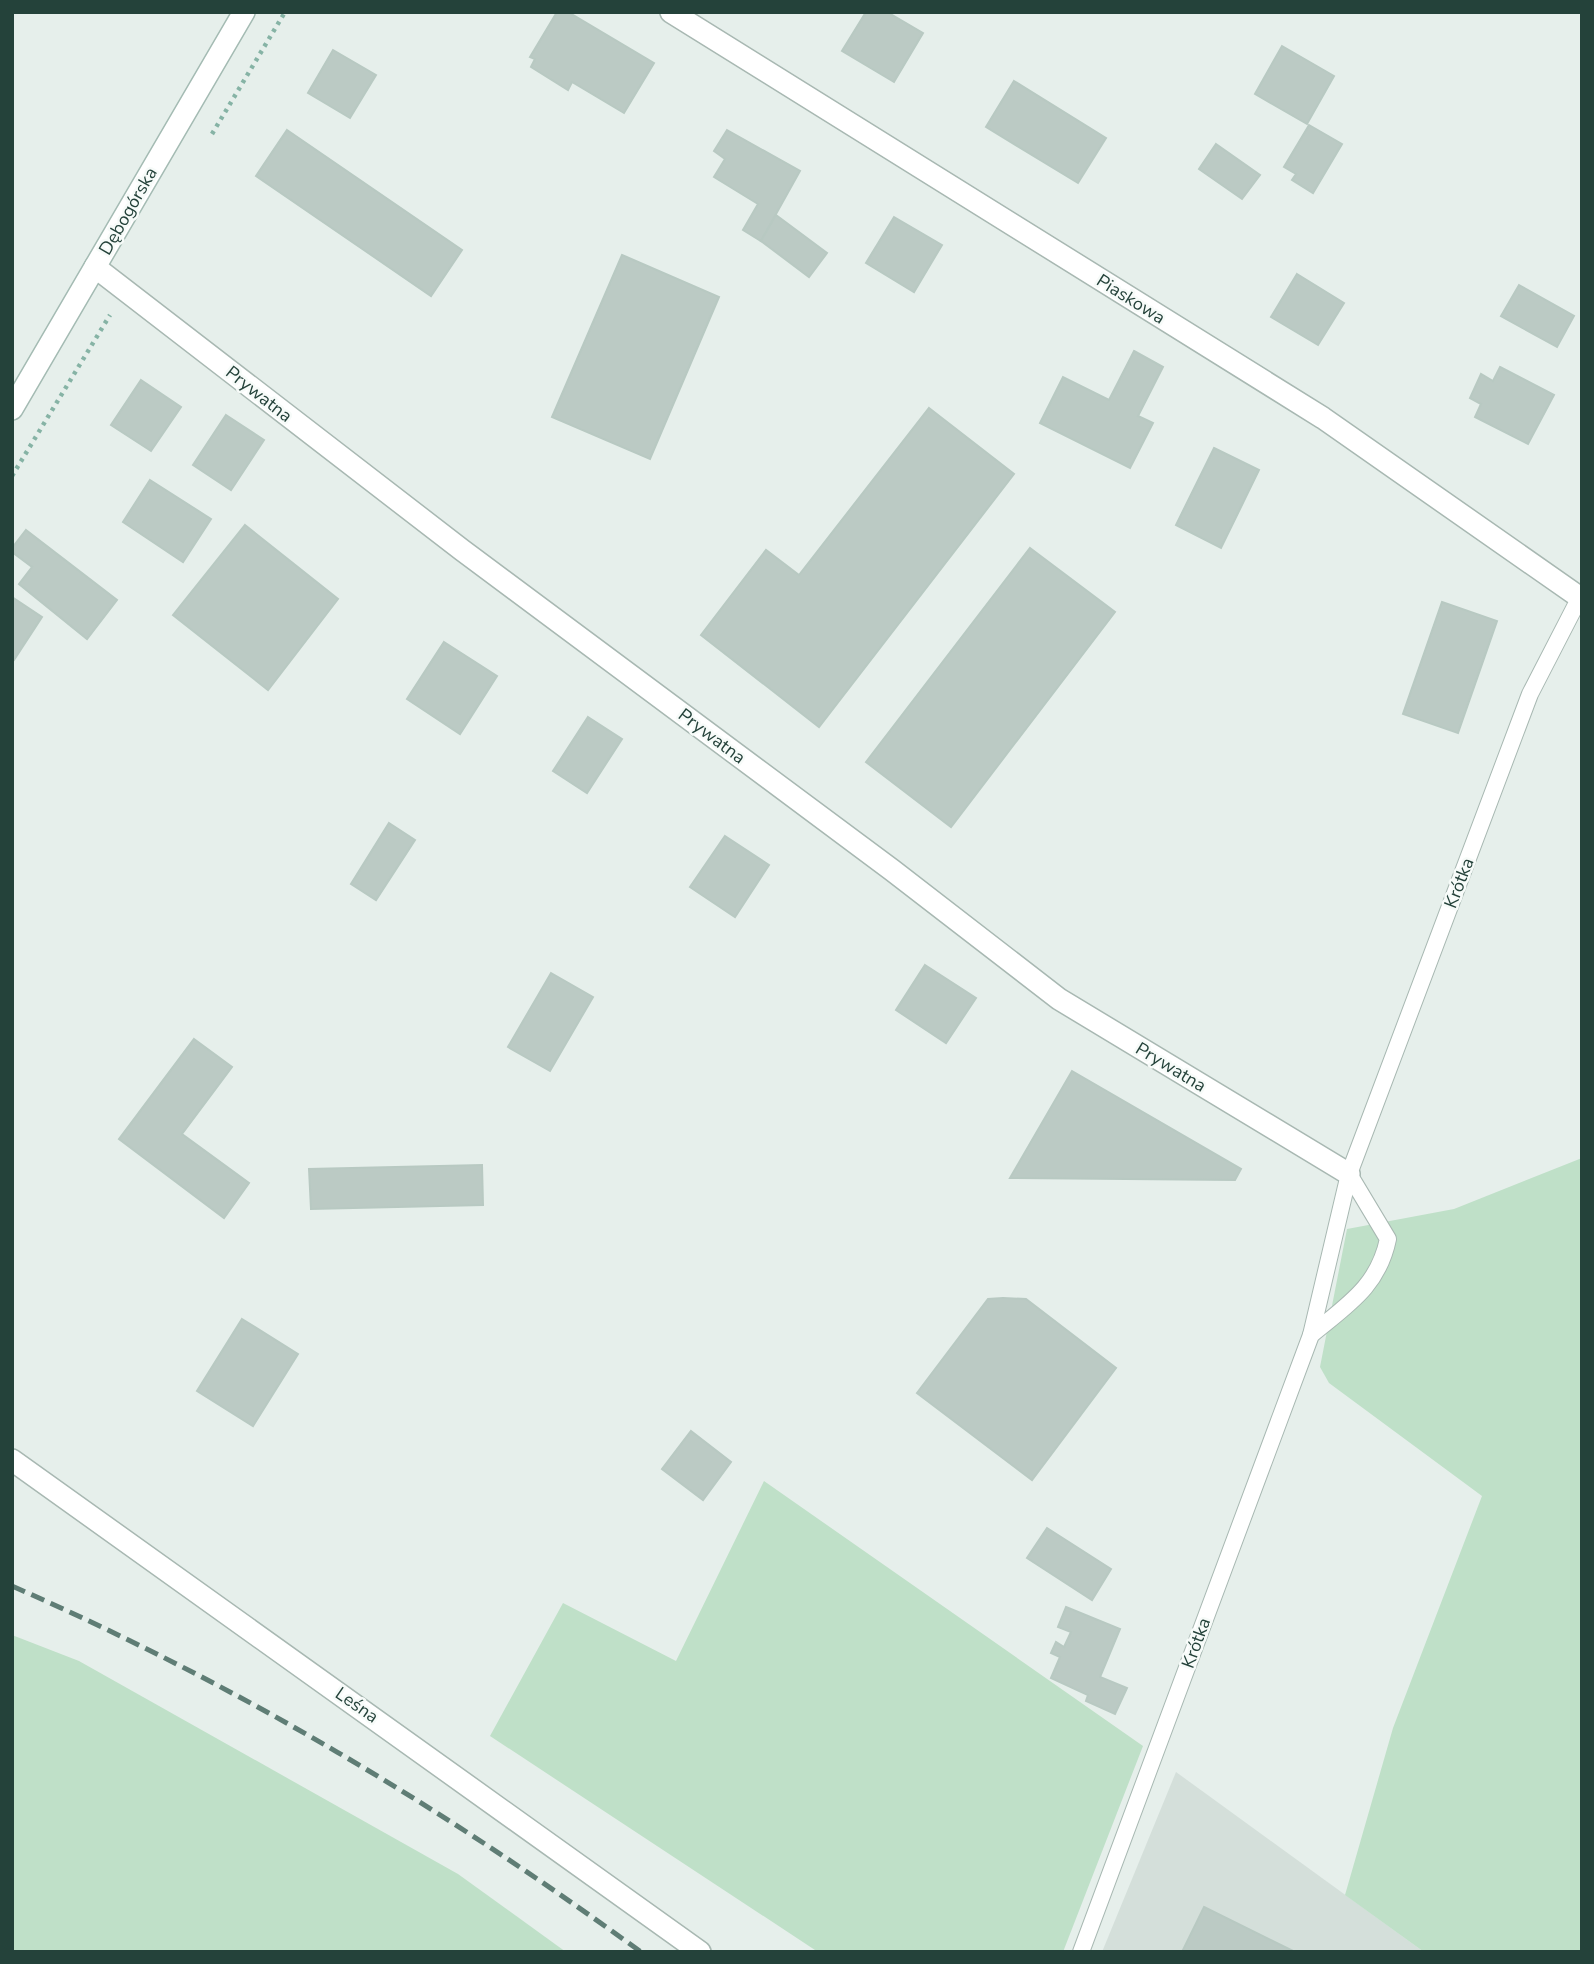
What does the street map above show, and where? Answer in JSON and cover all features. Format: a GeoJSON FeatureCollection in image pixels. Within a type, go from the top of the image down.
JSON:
{"type":"FeatureCollection","features":[{"type":"Feature","properties":{"kind":"street","name":"Dębogórska"},"geometry":{"type":"LineString","coordinates":[[12,409],[244,12]]}},
{"type":"Feature","properties":{"kind":"street","name":"Piaskowa"},"geometry":{"type":"LineString","coordinates":[[671,12],[1323,418],[1581,598]]}},
{"type":"Feature","properties":{"kind":"street","name":"Prywatna"},"geometry":{"type":"LineString","coordinates":[[95,267],[461,550],[892,870],[1059,999],[1349,1174]]}},
{"type":"Feature","properties":{"kind":"street","name":"Leśna"},"geometry":{"type":"LineString","coordinates":[[12,1460],[700,1952]]}},
{"type":"Feature","properties":{"kind":"lane","name":"Krótka"},"geometry":{"type":"LineString","coordinates":[[1080,1952],[1311,1335],[1349,1174],[1530,694],[1581,598]]}},
{"type":"Feature","properties":{"kind":"lane"},"geometry":{"type":"LineString","coordinates":[[1311,1335],[1365,1291],[1383,1261],[1388,1239],[1349,1174]]}},
{"type":"Feature","properties":{"kind":"path"},"geometry":{"type":"LineString","coordinates":[[206,144],[285,12]]}},
{"type":"Feature","properties":{"kind":"path"},"geometry":{"type":"LineString","coordinates":[[12,475],[124,289]]}},
{"type":"Feature","properties":{"kind":"shaded area"},"geometry":{"type":"Polygon","coordinates":[[[1176,1772],[1424,1952],[1102,1952],[1176,1772]]]}},
{"type":"Feature","properties":{"kind":"green space"},"geometry":{"type":"Polygon","coordinates":[[[1582,1158],[1582,1952],[1424,1952],[1345,1895],[1393,1728],[1482,1496],[1329,1383],[1320,1367],[1347,1229],[1454,1209],[1582,1158]]]}},
{"type":"Feature","properties":{"kind":"green space"},"geometry":{"type":"Polygon","coordinates":[[[764,1481],[1143,1746],[1063,1952],[818,1952],[490,1736],[563,1603],[676,1661],[764,1481]]]}},
{"type":"Feature","properties":{"kind":"green space"},"geometry":{"type":"Polygon","coordinates":[[[12,1635],[79,1661],[458,1874],[566,1952],[12,1952],[12,1635]]]}},
{"type":"Feature","properties":{"kind":"building"},"geometry":{"type":"Polygon","coordinates":[[[557,12],[568,12],[654,63],[624,113],[572,82],[568,90],[531,67],[535,59],[530,57],[557,12]]]}},
{"type":"Feature","properties":{"kind":"building"},"geometry":{"type":"Polygon","coordinates":[[[866,12],[887,12],[923,33],[894,82],[842,51],[866,12]]]}},
{"type":"Feature","properties":{"kind":"building"},"geometry":{"type":"Polygon","coordinates":[[[1282,46],[1334,76],[1307,124],[1255,94],[1282,46]]]}},
{"type":"Feature","properties":{"kind":"building"},"geometry":{"type":"Polygon","coordinates":[[[333,50],[376,75],[350,118],[308,93],[333,50]]]}},
{"type":"Feature","properties":{"kind":"building"},"geometry":{"type":"Polygon","coordinates":[[[1014,81],[1106,138],[1078,183],[986,127],[1014,81]]]}},
{"type":"Feature","properties":{"kind":"building"},"geometry":{"type":"Polygon","coordinates":[[[1309,125],[1342,144],[1313,193],[1292,180],[1296,174],[1284,167],[1309,125]]]}},
{"type":"Feature","properties":{"kind":"building"},"geometry":{"type":"Polygon","coordinates":[[[287,130],[462,250],[431,296],[256,176],[287,130]]]}},
{"type":"Feature","properties":{"kind":"building"},"geometry":{"type":"Polygon","coordinates":[[[727,130],[800,171],[761,241],[743,230],[758,204],[714,177],[725,159],[714,151],[727,130]]]}},
{"type":"Feature","properties":{"kind":"building"},"geometry":{"type":"Polygon","coordinates":[[[1216,144],[1260,175],[1242,199],[1199,169],[1216,144]]]}},
{"type":"Feature","properties":{"kind":"building"},"geometry":{"type":"Polygon","coordinates":[[[776,215],[827,253],[809,277],[761,241],[776,215]]]}},
{"type":"Feature","properties":{"kind":"building"},"geometry":{"type":"Polygon","coordinates":[[[894,217],[942,245],[914,292],[866,263],[894,217]]]}},
{"type":"Feature","properties":{"kind":"building"},"geometry":{"type":"Polygon","coordinates":[[[622,255],[719,297],[650,459],[552,417],[622,255]]]}},
{"type":"Feature","properties":{"kind":"building"},"geometry":{"type":"Polygon","coordinates":[[[1297,274],[1344,303],[1318,345],[1271,317],[1297,274]]]}},
{"type":"Feature","properties":{"kind":"building"},"geometry":{"type":"Polygon","coordinates":[[[1519,285],[1574,316],[1557,347],[1501,316],[1519,285]]]}},
{"type":"Feature","properties":{"kind":"building"},"geometry":{"type":"Polygon","coordinates":[[[1134,351],[1163,367],[1138,416],[1153,423],[1130,468],[1040,423],[1063,377],[1109,400],[1134,351]]]}},
{"type":"Feature","properties":{"kind":"building"},"geometry":{"type":"Polygon","coordinates":[[[1500,367],[1554,395],[1528,444],[1475,417],[1481,404],[1470,398],[1481,374],[1493,381],[1500,367]]]}},
{"type":"Feature","properties":{"kind":"building"},"geometry":{"type":"Polygon","coordinates":[[[141,380],[181,407],[151,451],[111,425],[141,380]]]}},
{"type":"Feature","properties":{"kind":"building"},"geometry":{"type":"Polygon","coordinates":[[[929,408],[1014,474],[819,727],[701,635],[766,550],[799,575],[929,408]]]}},
{"type":"Feature","properties":{"kind":"building"},"geometry":{"type":"Polygon","coordinates":[[[226,415],[264,440],[231,490],[193,465],[226,415]]]}},
{"type":"Feature","properties":{"kind":"building"},"geometry":{"type":"Polygon","coordinates":[[[1214,448],[1259,470],[1221,548],[1176,525],[1214,448]]]}},
{"type":"Feature","properties":{"kind":"building"},"geometry":{"type":"Polygon","coordinates":[[[150,480],[211,519],[183,562],[123,522],[150,480]]]}},
{"type":"Feature","properties":{"kind":"building"},"geometry":{"type":"Polygon","coordinates":[[[245,525],[338,599],[268,690],[173,615],[245,525]]]}},
{"type":"Feature","properties":{"kind":"building"},"geometry":{"type":"Polygon","coordinates":[[[26,530],[117,600],[87,639],[19,584],[32,567],[12,552],[12,548],[26,530]]]}},
{"type":"Feature","properties":{"kind":"building"},"geometry":{"type":"Polygon","coordinates":[[[1030,548],[1115,612],[951,827],[866,762],[1030,548]]]}},
{"type":"Feature","properties":{"kind":"building"},"geometry":{"type":"Polygon","coordinates":[[[12,597],[42,617],[14,660],[12,659],[12,597]]]}},
{"type":"Feature","properties":{"kind":"building"},"geometry":{"type":"Polygon","coordinates":[[[1442,602],[1497,621],[1458,733],[1403,714],[1442,602]]]}},
{"type":"Feature","properties":{"kind":"building"},"geometry":{"type":"Polygon","coordinates":[[[444,642],[497,676],[460,734],[407,699],[444,642]]]}},
{"type":"Feature","properties":{"kind":"building"},"geometry":{"type":"Polygon","coordinates":[[[588,717],[622,739],[587,793],[553,771],[588,717]]]}},
{"type":"Feature","properties":{"kind":"building"},"geometry":{"type":"Polygon","coordinates":[[[389,823],[415,840],[376,900],[351,884],[389,823]]]}},
{"type":"Feature","properties":{"kind":"building"},"geometry":{"type":"Polygon","coordinates":[[[725,836],[769,865],[735,917],[690,887],[725,836]]]}},
{"type":"Feature","properties":{"kind":"building"},"geometry":{"type":"Polygon","coordinates":[[[925,965],[976,998],[946,1043],[896,1010],[925,965]]]}},
{"type":"Feature","properties":{"kind":"building"},"geometry":{"type":"Polygon","coordinates":[[[551,973],[593,997],[550,1071],[508,1047],[551,973]]]}},
{"type":"Feature","properties":{"kind":"building"},"geometry":{"type":"Polygon","coordinates":[[[194,1039],[232,1067],[182,1134],[249,1183],[224,1218],[119,1139],[194,1039]]]}},
{"type":"Feature","properties":{"kind":"building"},"geometry":{"type":"Polygon","coordinates":[[[1072,1071],[1241,1169],[1235,1180],[1010,1178],[1072,1071]]]}},
{"type":"Feature","properties":{"kind":"building"},"geometry":{"type":"Polygon","coordinates":[[[482,1165],[483,1205],[311,1209],[309,1169],[482,1165]]]}},
{"type":"Feature","properties":{"kind":"building"},"geometry":{"type":"Polygon","coordinates":[[[988,1299],[1026,1299],[1116,1368],[1032,1480],[917,1393],[988,1299]]]}},
{"type":"Feature","properties":{"kind":"building"},"geometry":{"type":"Polygon","coordinates":[[[242,1319],[298,1354],[253,1426],[197,1391],[242,1319]]]}},
{"type":"Feature","properties":{"kind":"building"},"geometry":{"type":"Polygon","coordinates":[[[691,1431],[731,1462],[703,1500],[662,1469],[691,1431]]]}},
{"type":"Feature","properties":{"kind":"building"},"geometry":{"type":"Polygon","coordinates":[[[1047,1528],[1111,1569],[1092,1600],[1027,1558],[1047,1528]]]}},
{"type":"Feature","properties":{"kind":"building"},"geometry":{"type":"Polygon","coordinates":[[[1066,1607],[1120,1629],[1100,1677],[1127,1688],[1115,1714],[1086,1701],[1088,1695],[1051,1678],[1060,1657],[1051,1653],[1056,1642],[1064,1647],[1071,1632],[1058,1627],[1066,1607]]]}},
{"type":"Feature","properties":{"kind":"building"},"geometry":{"type":"Polygon","coordinates":[[[1204,1907],[1295,1952],[1182,1952],[1204,1907]]]}},
{"type":"Feature","properties":{"kind":"railway"},"geometry":{"type":"LineString","coordinates":[[12,1586],[178,1665],[337,1752],[490,1847],[641,1952]]}}]}
